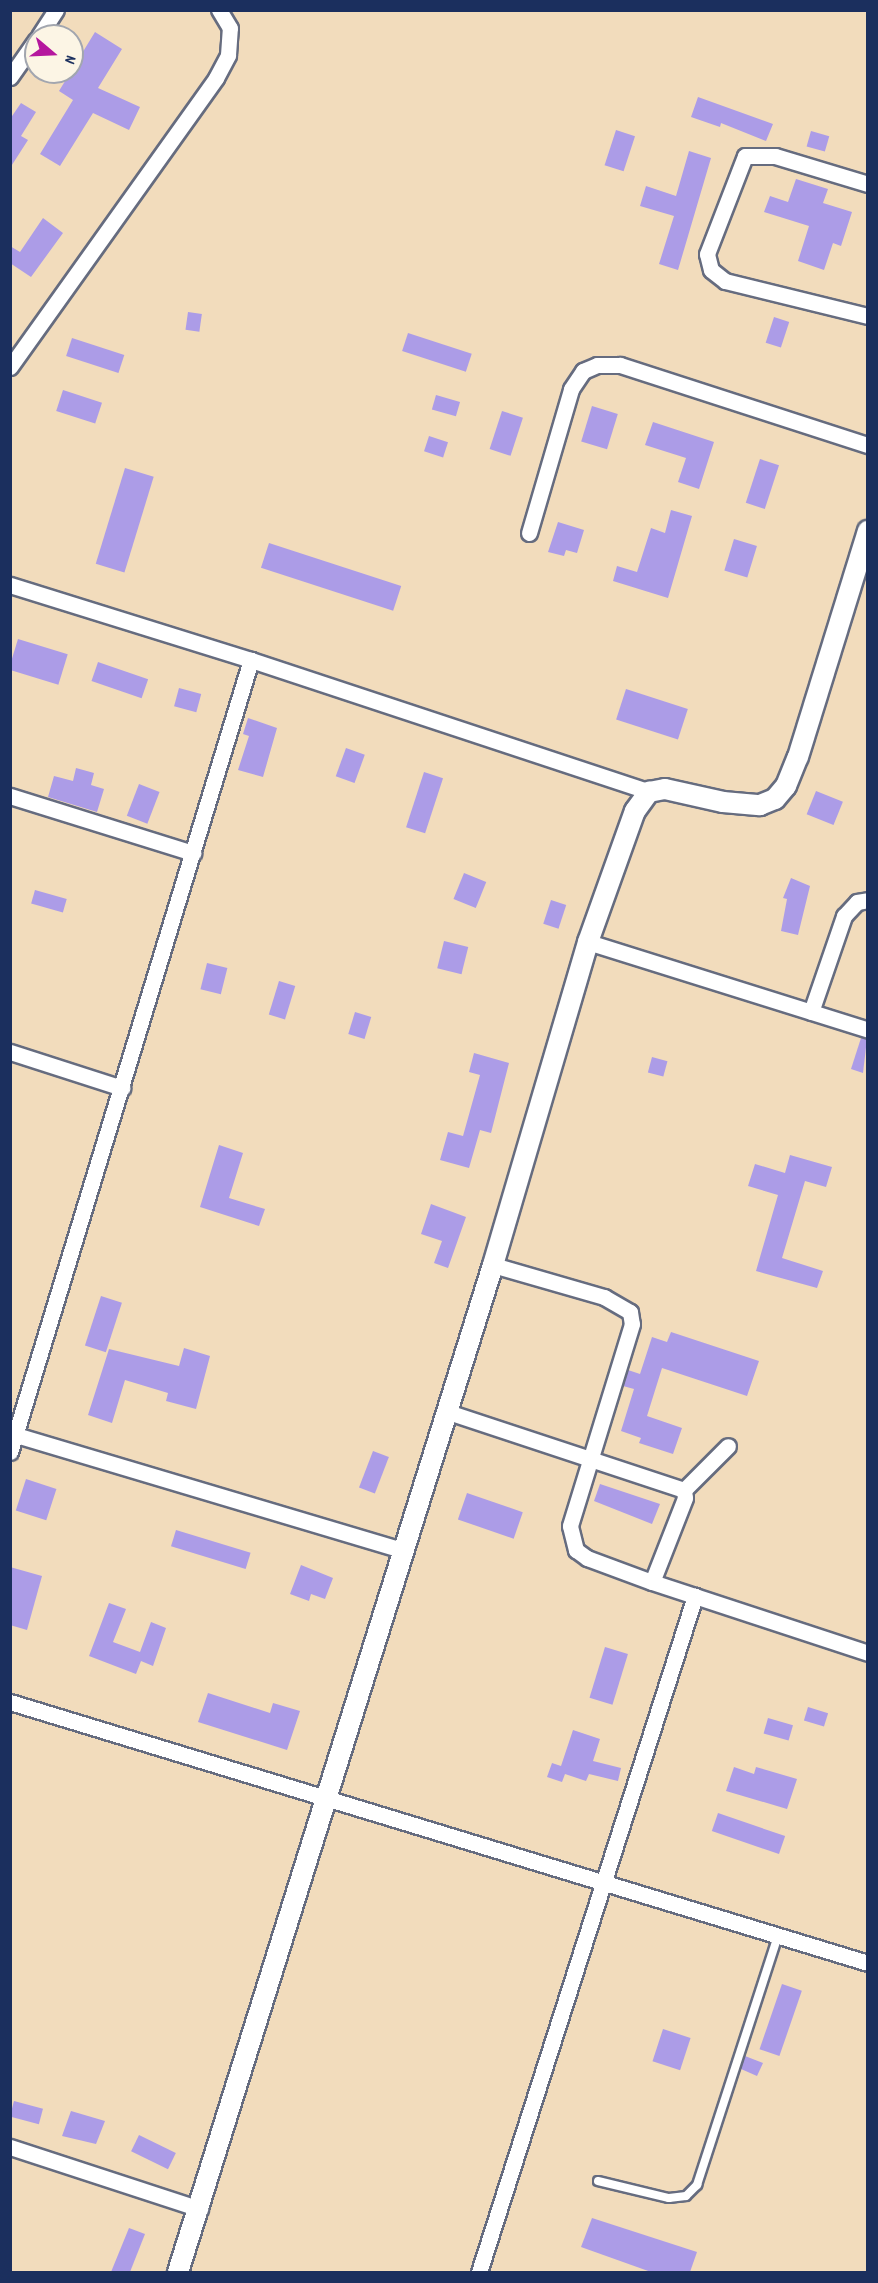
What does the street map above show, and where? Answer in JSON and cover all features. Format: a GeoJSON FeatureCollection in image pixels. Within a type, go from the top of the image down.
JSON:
{"type":"FeatureCollection","features":[{"type":"Feature","properties":{"kind":"street"},"geometry":{"type":"LineString","coordinates":[[47,24],[56,10]]}},
{"type":"Feature","properties":{"kind":"street"},"geometry":{"type":"LineString","coordinates":[[10,367],[216,78],[228,55],[230,28],[219,10]]}},
{"type":"Feature","properties":{"kind":"street"},"geometry":{"type":"LineString","coordinates":[[10,77],[24,57]]}},
{"type":"Feature","properties":{"kind":"street"},"geometry":{"type":"LineString","coordinates":[[867,184],[775,156],[745,156],[707,254],[711,270],[725,281],[867,316]]}},
{"type":"Feature","properties":{"kind":"street"},"geometry":{"type":"LineString","coordinates":[[529,533],[571,389],[583,371],[597,365],[620,365],[867,445]]}},
{"type":"Feature","properties":{"kind":"street"},"geometry":{"type":"LineString","coordinates":[[11,588],[251,660],[649,792],[665,789],[723,802],[760,805],[781,793],[798,757],[867,531]]}},
{"type":"Feature","properties":{"kind":"street"},"geometry":{"type":"LineString","coordinates":[[10,1452],[251,660]]}},
{"type":"Feature","properties":{"kind":"street"},"geometry":{"type":"LineString","coordinates":[[178,2272],[200,2210],[328,1800],[402,1550],[494,1265],[588,942],[635,811],[649,792]]}},
{"type":"Feature","properties":{"kind":"street"},"geometry":{"type":"LineString","coordinates":[[10,796],[193,853]]}},
{"type":"Feature","properties":{"kind":"street"},"geometry":{"type":"LineString","coordinates":[[811,1012],[844,916],[857,902],[867,900]]}},
{"type":"Feature","properties":{"kind":"street"},"geometry":{"type":"LineString","coordinates":[[588,942],[867,1030]]}},
{"type":"Feature","properties":{"kind":"street"},"geometry":{"type":"LineString","coordinates":[[10,1052],[122,1088]]}},
{"type":"Feature","properties":{"kind":"street"},"geometry":{"type":"LineString","coordinates":[[494,1265],[604,1297],[630,1312],[632,1324],[570,1526],[576,1550],[587,1558],[652,1582],[867,1653]]}},
{"type":"Feature","properties":{"kind":"street"},"geometry":{"type":"LineString","coordinates":[[448,1412],[590,1457],[684,1490]]}},
{"type":"Feature","properties":{"kind":"street"},"geometry":{"type":"LineString","coordinates":[[16,1435],[402,1550]]}},
{"type":"Feature","properties":{"kind":"street"},"geometry":{"type":"LineString","coordinates":[[684,1490],[728,1446]]}},
{"type":"Feature","properties":{"kind":"street"},"geometry":{"type":"LineString","coordinates":[[652,1582],[685,1498],[684,1490]]}},
{"type":"Feature","properties":{"kind":"street"},"geometry":{"type":"LineString","coordinates":[[479,2272],[602,1881],[695,1596]]}},
{"type":"Feature","properties":{"kind":"street"},"geometry":{"type":"LineString","coordinates":[[10,1702],[867,1963]]}},
{"type":"Feature","properties":{"kind":"street"},"geometry":{"type":"LineString","coordinates":[[10,2147],[200,2210]]}},
{"type":"Feature","properties":{"kind":"lane"},"geometry":{"type":"LineString","coordinates":[[598,2181],[669,2198],[686,2196],[697,2185],[778,1935]]}},
{"type":"Feature","properties":{"kind":"building"},"geometry":{"type":"Polygon","coordinates":[[[95,32],[122,49],[98,88],[140,107],[129,130],[93,113],[60,166],[40,154],[73,100],[59,91],[63,84],[84,84],[84,50],[95,32]]]}},
{"type":"Feature","properties":{"kind":"building"},"geometry":{"type":"Polygon","coordinates":[[[698,97],[773,124],[766,141],[721,123],[720,127],[691,117],[698,97]]]}},
{"type":"Feature","properties":{"kind":"building"},"geometry":{"type":"Polygon","coordinates":[[[21,103],[36,112],[21,136],[28,140],[10,168],[10,119],[21,103]]]}},
{"type":"Feature","properties":{"kind":"building"},"geometry":{"type":"Polygon","coordinates":[[[616,130],[635,136],[624,171],[605,165],[616,130]]]}},
{"type":"Feature","properties":{"kind":"building"},"geometry":{"type":"Polygon","coordinates":[[[811,131],[829,136],[825,152],[807,146],[811,131]]]}},
{"type":"Feature","properties":{"kind":"building"},"geometry":{"type":"Polygon","coordinates":[[[689,151],[711,158],[678,270],[659,264],[674,216],[640,206],[646,186],[676,196],[689,151]]]}},
{"type":"Feature","properties":{"kind":"building"},"geometry":{"type":"Polygon","coordinates":[[[796,179],[828,189],[823,203],[852,212],[841,246],[833,243],[824,270],[798,261],[809,226],[764,212],[770,196],[788,202],[796,179]]]}},
{"type":"Feature","properties":{"kind":"building"},"geometry":{"type":"Polygon","coordinates":[[[43,218],[63,233],[31,277],[10,263],[10,246],[20,252],[43,218]]]}},
{"type":"Feature","properties":{"kind":"building"},"geometry":{"type":"Polygon","coordinates":[[[188,312],[202,314],[199,332],[185,330],[188,312]]]}},
{"type":"Feature","properties":{"kind":"building"},"geometry":{"type":"Polygon","coordinates":[[[774,317],[789,322],[781,348],[766,343],[774,317]]]}},
{"type":"Feature","properties":{"kind":"building"},"geometry":{"type":"Polygon","coordinates":[[[408,333],[472,354],[466,372],[402,351],[408,333]]]}},
{"type":"Feature","properties":{"kind":"building"},"geometry":{"type":"Polygon","coordinates":[[[72,338],[124,355],[118,373],[66,356],[72,338]]]}},
{"type":"Feature","properties":{"kind":"building"},"geometry":{"type":"Polygon","coordinates":[[[63,390],[102,403],[95,424],[56,411],[63,390]]]}},
{"type":"Feature","properties":{"kind":"building"},"geometry":{"type":"Polygon","coordinates":[[[436,395],[460,402],[456,416],[432,409],[436,395]]]}},
{"type":"Feature","properties":{"kind":"building"},"geometry":{"type":"Polygon","coordinates":[[[592,406],[618,414],[607,449],[581,441],[592,406]]]}},
{"type":"Feature","properties":{"kind":"building"},"geometry":{"type":"Polygon","coordinates":[[[502,411],[523,418],[511,456],[490,449],[502,411]]]}},
{"type":"Feature","properties":{"kind":"building"},"geometry":{"type":"Polygon","coordinates":[[[653,422],[714,442],[699,489],[678,482],[686,458],[645,445],[653,422]]]}},
{"type":"Feature","properties":{"kind":"building"},"geometry":{"type":"Polygon","coordinates":[[[429,436],[448,442],[443,457],[424,451],[429,436]]]}},
{"type":"Feature","properties":{"kind":"building"},"geometry":{"type":"Polygon","coordinates":[[[760,459],[779,465],[765,509],[746,503],[760,459]]]}},
{"type":"Feature","properties":{"kind":"building"},"geometry":{"type":"Polygon","coordinates":[[[125,468],[154,477],[124,572],[96,564],[125,468]]]}},
{"type":"Feature","properties":{"kind":"building"},"geometry":{"type":"Polygon","coordinates":[[[671,510],[692,516],[668,598],[613,581],[617,566],[637,572],[651,528],[665,533],[671,510]]]}},
{"type":"Feature","properties":{"kind":"building"},"geometry":{"type":"Polygon","coordinates":[[[558,522],[584,530],[577,553],[566,550],[564,556],[548,552],[558,522]]]}},
{"type":"Feature","properties":{"kind":"building"},"geometry":{"type":"Polygon","coordinates":[[[734,539],[757,546],[747,578],[724,571],[734,539]]]}},
{"type":"Feature","properties":{"kind":"building"},"geometry":{"type":"Polygon","coordinates":[[[269,543],[401,586],[393,611],[261,568],[269,543]]]}},
{"type":"Feature","properties":{"kind":"building"},"geometry":{"type":"Polygon","coordinates":[[[18,639],[68,654],[58,685],[10,670],[18,639]]]}},
{"type":"Feature","properties":{"kind":"building"},"geometry":{"type":"Polygon","coordinates":[[[98,662],[148,679],[142,698],[91,681],[98,662]]]}},
{"type":"Feature","properties":{"kind":"building"},"geometry":{"type":"Polygon","coordinates":[[[179,688],[201,694],[196,712],[174,706],[179,688]]]}},
{"type":"Feature","properties":{"kind":"building"},"geometry":{"type":"Polygon","coordinates":[[[626,689],[688,709],[678,740],[616,719],[626,689]]]}},
{"type":"Feature","properties":{"kind":"building"},"geometry":{"type":"Polygon","coordinates":[[[248,718],[277,728],[263,777],[238,770],[249,736],[243,734],[248,718]]]}},
{"type":"Feature","properties":{"kind":"building"},"geometry":{"type":"Polygon","coordinates":[[[346,748],[365,755],[355,783],[336,776],[346,748]]]}},
{"type":"Feature","properties":{"kind":"building"},"geometry":{"type":"Polygon","coordinates":[[[76,768],[94,773],[91,785],[104,789],[97,812],[48,797],[54,776],[73,781],[76,768]]]}},
{"type":"Feature","properties":{"kind":"building"},"geometry":{"type":"Polygon","coordinates":[[[424,772],[443,778],[425,833],[406,827],[424,772]]]}},
{"type":"Feature","properties":{"kind":"building"},"geometry":{"type":"Polygon","coordinates":[[[139,784],[160,792],[147,824],[127,816],[139,784]]]}},
{"type":"Feature","properties":{"kind":"building"},"geometry":{"type":"Polygon","coordinates":[[[816,791],[843,802],[834,825],[807,814],[816,791]]]}},
{"type":"Feature","properties":{"kind":"building"},"geometry":{"type":"Polygon","coordinates":[[[464,873],[486,882],[476,908],[454,899],[464,873]]]}},
{"type":"Feature","properties":{"kind":"building"},"geometry":{"type":"Polygon","coordinates":[[[791,878],[810,886],[798,935],[781,931],[787,899],[783,898],[791,878]]]}},
{"type":"Feature","properties":{"kind":"building"},"geometry":{"type":"Polygon","coordinates":[[[35,890],[67,899],[63,913],[31,903],[35,890]]]}},
{"type":"Feature","properties":{"kind":"building"},"geometry":{"type":"Polygon","coordinates":[[[551,900],[566,905],[558,929],[543,924],[551,900]]]}},
{"type":"Feature","properties":{"kind":"building"},"geometry":{"type":"Polygon","coordinates":[[[444,941],[468,947],[461,974],[437,968],[444,941]]]}},
{"type":"Feature","properties":{"kind":"building"},"geometry":{"type":"Polygon","coordinates":[[[207,963],[227,968],[221,994],[200,989],[207,963]]]}},
{"type":"Feature","properties":{"kind":"building"},"geometry":{"type":"Polygon","coordinates":[[[279,981],[295,986],[285,1019],[269,1014],[279,981]]]}},
{"type":"Feature","properties":{"kind":"building"},"geometry":{"type":"Polygon","coordinates":[[[355,1012],[371,1017],[365,1039],[348,1034],[355,1012]]]}},
{"type":"Feature","properties":{"kind":"building"},"geometry":{"type":"Polygon","coordinates":[[[861,1038],[867,1039],[863,1073],[851,1069],[861,1038]]]}},
{"type":"Feature","properties":{"kind":"building"},"geometry":{"type":"Polygon","coordinates":[[[474,1053],[509,1063],[491,1133],[480,1130],[469,1168],[440,1160],[448,1132],[463,1136],[480,1075],[469,1072],[474,1053]]]}},
{"type":"Feature","properties":{"kind":"building"},"geometry":{"type":"Polygon","coordinates":[[[652,1057],[667,1061],[663,1077],[648,1072],[652,1057]]]}},
{"type":"Feature","properties":{"kind":"building"},"geometry":{"type":"Polygon","coordinates":[[[219,1145],[243,1153],[229,1198],[265,1209],[259,1226],[200,1207],[219,1145]]]}},
{"type":"Feature","properties":{"kind":"building"},"geometry":{"type":"Polygon","coordinates":[[[790,1155],[832,1167],[826,1187],[805,1181],[782,1258],[823,1271],[817,1288],[756,1271],[778,1195],[748,1186],[755,1164],[785,1173],[790,1155]]]}},
{"type":"Feature","properties":{"kind":"building"},"geometry":{"type":"Polygon","coordinates":[[[431,1204],[466,1217],[448,1268],[434,1263],[442,1241],[421,1234],[431,1204]]]}},
{"type":"Feature","properties":{"kind":"building"},"geometry":{"type":"Polygon","coordinates":[[[101,1296],[122,1303],[106,1352],[85,1345],[101,1296]]]}},
{"type":"Feature","properties":{"kind":"building"},"geometry":{"type":"Polygon","coordinates":[[[671,1332],[759,1361],[747,1396],[662,1368],[647,1416],[682,1428],[673,1454],[639,1443],[641,1438],[621,1431],[634,1389],[623,1386],[628,1370],[640,1374],[652,1337],[667,1342],[671,1332]]]}},
{"type":"Feature","properties":{"kind":"building"},"geometry":{"type":"Polygon","coordinates":[[[184,1348],[210,1356],[196,1409],[166,1401],[168,1393],[125,1380],[112,1423],[88,1415],[109,1349],[179,1366],[184,1348]]]}},
{"type":"Feature","properties":{"kind":"building"},"geometry":{"type":"Polygon","coordinates":[[[373,1451],[389,1457],[375,1494],[359,1487],[373,1451]]]}},
{"type":"Feature","properties":{"kind":"building"},"geometry":{"type":"Polygon","coordinates":[[[26,1479],[56,1489],[46,1520],[16,1510],[26,1479]]]}},
{"type":"Feature","properties":{"kind":"building"},"geometry":{"type":"Polygon","coordinates":[[[600,1484],[660,1504],[652,1524],[594,1501],[600,1484]]]}},
{"type":"Feature","properties":{"kind":"building"},"geometry":{"type":"Polygon","coordinates":[[[467,1493],[523,1512],[514,1539],[458,1519],[467,1493]]]}},
{"type":"Feature","properties":{"kind":"building"},"geometry":{"type":"Polygon","coordinates":[[[176,1530],[251,1553],[246,1569],[171,1546],[176,1530]]]}},
{"type":"Feature","properties":{"kind":"building"},"geometry":{"type":"Polygon","coordinates":[[[301,1565],[333,1578],[325,1599],[311,1594],[309,1601],[290,1594],[301,1565]]]}},
{"type":"Feature","properties":{"kind":"building"},"geometry":{"type":"Polygon","coordinates":[[[10,1567],[42,1576],[27,1630],[10,1625],[10,1567]]]}},
{"type":"Feature","properties":{"kind":"building"},"geometry":{"type":"Polygon","coordinates":[[[109,1603],[126,1609],[113,1642],[140,1652],[151,1622],[166,1628],[153,1666],[141,1661],[136,1674],[89,1656],[109,1603]]]}},
{"type":"Feature","properties":{"kind":"building"},"geometry":{"type":"Polygon","coordinates":[[[605,1647],[628,1654],[612,1705],[590,1698],[605,1647]]]}},
{"type":"Feature","properties":{"kind":"building"},"geometry":{"type":"Polygon","coordinates":[[[208,1693],[270,1713],[273,1703],[300,1711],[287,1750],[198,1722],[208,1693]]]}},
{"type":"Feature","properties":{"kind":"building"},"geometry":{"type":"Polygon","coordinates":[[[808,1707],[828,1713],[824,1727],[804,1720],[808,1707]]]}},
{"type":"Feature","properties":{"kind":"building"},"geometry":{"type":"Polygon","coordinates":[[[768,1718],[793,1725],[789,1741],[764,1733],[768,1718]]]}},
{"type":"Feature","properties":{"kind":"building"},"geometry":{"type":"Polygon","coordinates":[[[573,1730],[600,1739],[593,1761],[621,1768],[618,1781],[589,1774],[586,1781],[565,1774],[562,1782],[547,1777],[552,1763],[561,1766],[573,1730]]]}},
{"type":"Feature","properties":{"kind":"building"},"geometry":{"type":"Polygon","coordinates":[[[734,1767],[754,1774],[756,1767],[797,1779],[787,1809],[726,1791],[734,1767]]]}},
{"type":"Feature","properties":{"kind":"building"},"geometry":{"type":"Polygon","coordinates":[[[718,1813],[785,1836],[779,1854],[712,1831],[718,1813]]]}},
{"type":"Feature","properties":{"kind":"building"},"geometry":{"type":"Polygon","coordinates":[[[782,1984],[802,1991],[779,2056],[760,2049],[782,1984]]]}},
{"type":"Feature","properties":{"kind":"building"},"geometry":{"type":"Polygon","coordinates":[[[663,2029],[691,2038],[680,2070],[652,2061],[663,2029]]]}},
{"type":"Feature","properties":{"kind":"building"},"geometry":{"type":"Polygon","coordinates":[[[745,2056],[763,2063],[757,2076],[741,2069],[745,2056]]]}},
{"type":"Feature","properties":{"kind":"building"},"geometry":{"type":"Polygon","coordinates":[[[14,2101],[43,2109],[39,2124],[10,2116],[14,2101]]]}},
{"type":"Feature","properties":{"kind":"building"},"geometry":{"type":"Polygon","coordinates":[[[71,2111],[105,2121],[96,2144],[62,2136],[71,2111]]]}},
{"type":"Feature","properties":{"kind":"building"},"geometry":{"type":"Polygon","coordinates":[[[139,2135],[176,2153],[168,2169],[131,2151],[139,2135]]]}},
{"type":"Feature","properties":{"kind":"building"},"geometry":{"type":"Polygon","coordinates":[[[592,2218],[697,2252],[690,2272],[651,2272],[581,2247],[592,2218]]]}},
{"type":"Feature","properties":{"kind":"building"},"geometry":{"type":"Polygon","coordinates":[[[129,2228],[145,2234],[130,2272],[111,2272],[129,2228]]]}}]}
